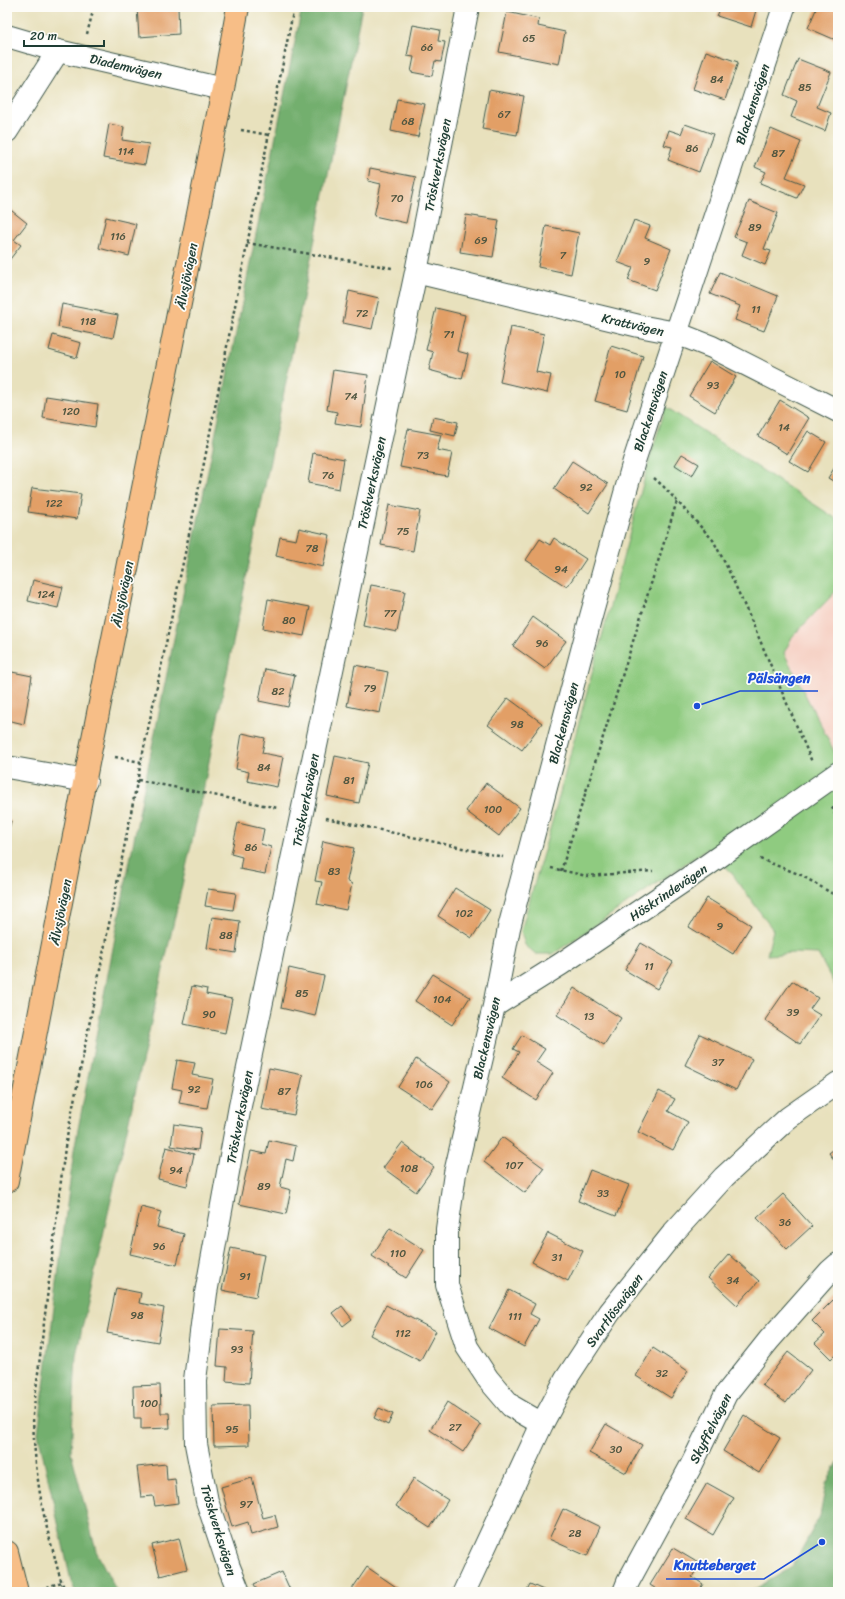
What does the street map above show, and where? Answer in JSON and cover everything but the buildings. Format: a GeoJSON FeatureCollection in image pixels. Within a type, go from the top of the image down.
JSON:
{"type":"FeatureCollection","features":[{"type":"Feature","properties":{"kind":"main road","name":"Älvsjövägen"},"geometry":{"type":"LineString","coordinates":[[7,1181],[238,7]]}},
{"type":"Feature","properties":{"kind":"main road"},"geometry":{"type":"LineString","coordinates":[[7,1552],[27,1591]]}},
{"type":"Feature","properties":{"kind":"street","name":"Tröskverksvägen"},"geometry":{"type":"LineString","coordinates":[[239,1592],[207,1501],[196,1444],[195,1380],[206,1294],[239,1114],[416,272],[468,7]]}},
{"type":"Feature","properties":{"kind":"street","name":"Blackensvägen"},"geometry":{"type":"LineString","coordinates":[[542,1424],[511,1406],[488,1379],[467,1347],[447,1285],[447,1229],[455,1172],[494,1006],[509,928],[634,461],[784,7]]}},
{"type":"Feature","properties":{"kind":"street","name":"Diademvägen"},"geometry":{"type":"LineString","coordinates":[[7,36],[58,51],[223,89]]}},
{"type":"Feature","properties":{"kind":"street"},"geometry":{"type":"LineString","coordinates":[[7,131],[58,51]]}},
{"type":"Feature","properties":{"kind":"street","name":"Krattvägen"},"geometry":{"type":"LineString","coordinates":[[416,272],[639,326],[676,333],[712,347],[838,411]]}},
{"type":"Feature","properties":{"kind":"street"},"geometry":{"type":"LineString","coordinates":[[7,767],[86,781]]}},
{"type":"Feature","properties":{"kind":"street","name":"Höskrindevägen"},"geometry":{"type":"LineString","coordinates":[[494,1006],[561,964],[693,875],[830,779]]}},
{"type":"Feature","properties":{"kind":"street","name":"Svartlösavägen"},"geometry":{"type":"LineString","coordinates":[[464,1592],[542,1424],[566,1379],[610,1312],[674,1232],[724,1177],[788,1118],[838,1083]]}},
{"type":"Feature","properties":{"kind":"street","name":"Skyffelvägen"},"geometry":{"type":"LineString","coordinates":[[624,1592],[692,1464],[726,1394],[768,1340],[838,1264]]}},
{"type":"Feature","properties":{"kind":"path"},"geometry":{"type":"LineString","coordinates":[[66,1592],[47,1532],[39,1490],[34,1450],[33,1415],[65,1148],[138,780],[206,455],[294,7]]}},
{"type":"Feature","properties":{"kind":"path"},"geometry":{"type":"LineString","coordinates":[[248,243],[416,272]]}},
{"type":"Feature","properties":{"kind":"path"},"geometry":{"type":"LineString","coordinates":[[634,461],[663,486],[713,540],[756,631],[830,779],[838,821]]}},
{"type":"Feature","properties":{"kind":"path"},"geometry":{"type":"LineString","coordinates":[[561,871],[677,501]]}},
{"type":"Feature","properties":{"kind":"path"},"geometry":{"type":"LineString","coordinates":[[138,780],[303,813],[587,876],[660,870]]}},
{"type":"Feature","properties":{"kind":"path"},"geometry":{"type":"LineString","coordinates":[[756,857],[801,875],[838,897]]}},
{"type":"Feature","properties":{"kind":"path"},"geometry":{"type":"LineString","coordinates":[[27,1591],[62,1582]]}},
{"type":"Feature","properties":{"kind":"shaded area"},"geometry":{"type":"Polygon","coordinates":[[[838,589],[838,759],[784,653],[792,637],[838,589]]]}},
{"type":"Feature","properties":{"kind":"green space"},"geometry":{"type":"Polygon","coordinates":[[[302,7],[362,7],[201,801],[76,1355],[71,1452],[96,1551],[117,1592],[76,1592],[71,1581],[38,1433],[74,1150],[148,767],[302,7]]]}},
{"type":"Feature","properties":{"kind":"green space"},"geometry":{"type":"Polygon","coordinates":[[[666,407],[838,520],[838,589],[792,637],[784,653],[838,759],[838,991],[818,954],[793,953],[767,955],[773,930],[731,872],[708,848],[553,954],[536,954],[525,945],[521,931],[554,815],[651,454],[666,407]]]}},
{"type":"Feature","properties":{"kind":"green space"},"geometry":{"type":"Polygon","coordinates":[[[838,1462],[838,1592],[750,1592],[792,1567],[820,1516],[826,1484],[838,1462]]]}},
{"type":"Feature","properties":{"kind":"place","name":"Pälsängen"},"geometry":{"type":"Point","coordinates":[697,706]}},
{"type":"Feature","properties":{"kind":"place","name":"Knutteberget"},"geometry":{"type":"Point","coordinates":[822,1542]}}]}
